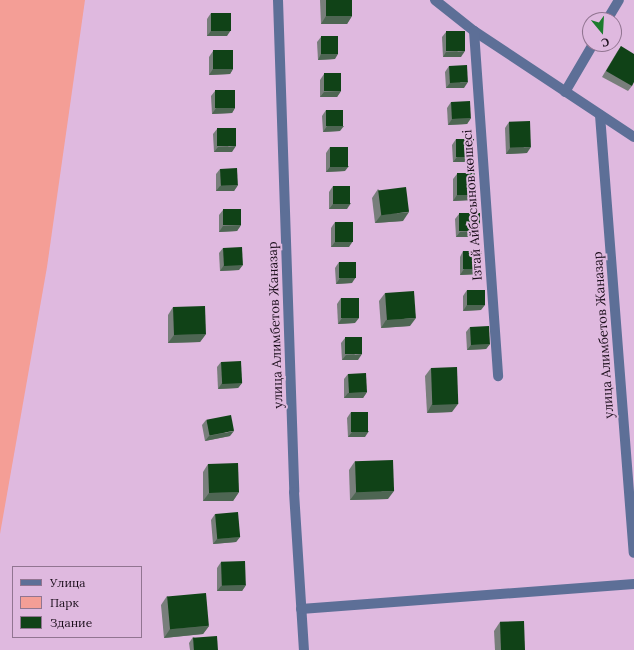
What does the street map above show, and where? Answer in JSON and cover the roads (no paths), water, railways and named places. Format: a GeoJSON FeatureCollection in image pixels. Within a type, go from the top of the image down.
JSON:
{"type":"FeatureCollection","features":[{"type":"Feature","properties":{"kind":"street","name":"улица Алимбетов Жаназар"},"geometry":{"type":"LineString","coordinates":[[278,0],[294,492],[304,650]]}},
{"type":"Feature","properties":{"kind":"street"},"geometry":{"type":"LineString","coordinates":[[435,0],[474,31],[634,137]]}},
{"type":"Feature","properties":{"kind":"street"},"geometry":{"type":"LineString","coordinates":[[612,12],[619,0]]}},
{"type":"Feature","properties":{"kind":"street","name":"Ізтай Айбосынов көшесі"},"geometry":{"type":"LineString","coordinates":[[474,31],[498,376]]}},
{"type":"Feature","properties":{"kind":"street"},"geometry":{"type":"LineString","coordinates":[[565,92],[588,52]]}},
{"type":"Feature","properties":{"kind":"street","name":"улица Алимбетов Жаназар"},"geometry":{"type":"LineString","coordinates":[[600,115],[634,553]]}},
{"type":"Feature","properties":{"kind":"street"},"geometry":{"type":"LineString","coordinates":[[301,609],[634,584]]}}]}
